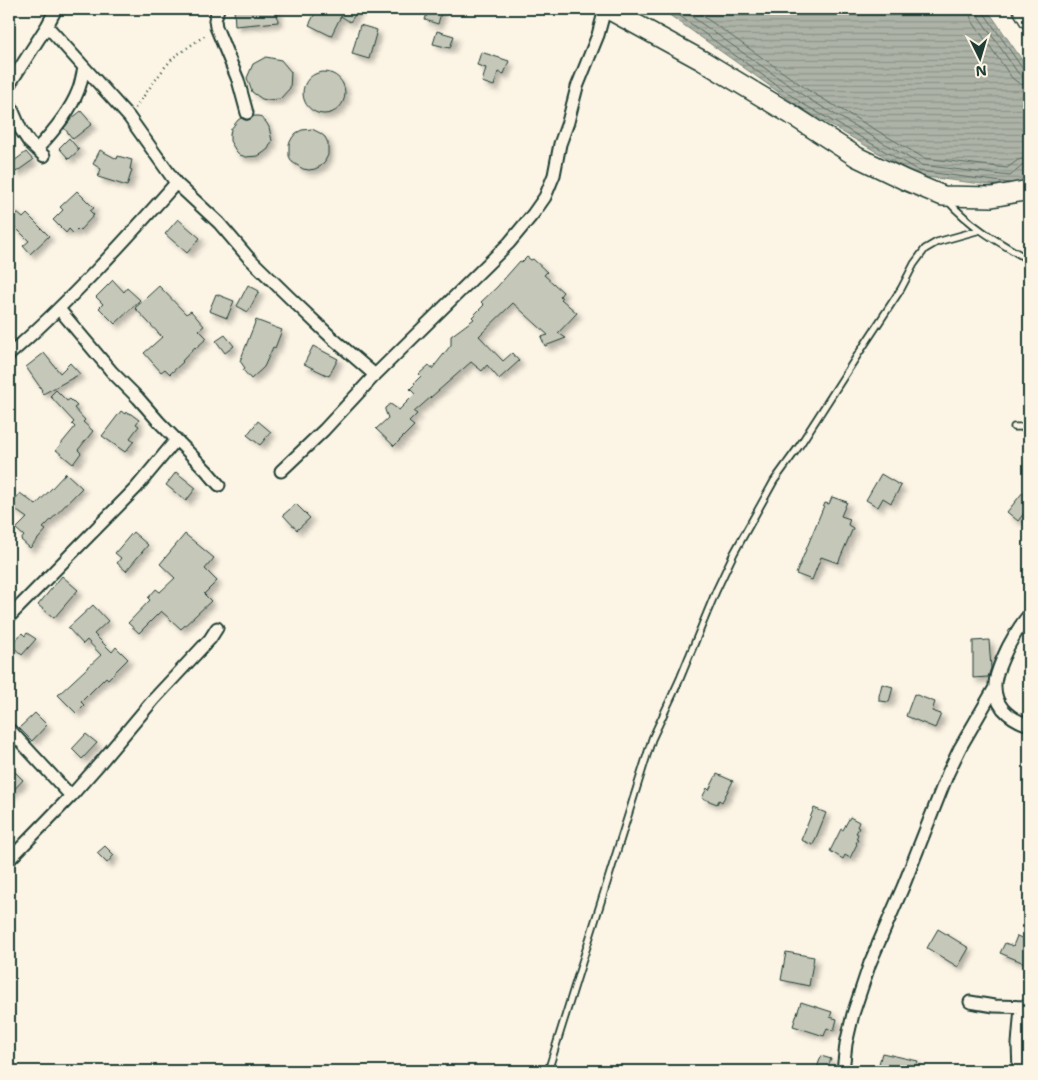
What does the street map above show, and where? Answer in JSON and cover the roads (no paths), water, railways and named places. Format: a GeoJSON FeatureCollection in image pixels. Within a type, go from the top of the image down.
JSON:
{"type":"FeatureCollection","features":[{"type":"Feature","properties":{"kind":"highway"},"geometry":{"type":"LineString","coordinates":[[606,9],[703,61],[857,157],[905,180],[943,196],[992,197],[1029,190]]}},
{"type":"Feature","properties":{"kind":"highway"},"geometry":{"type":"LineString","coordinates":[[1022,9],[1029,19]]}},
{"type":"Feature","properties":{"kind":"street"},"geometry":{"type":"LineString","coordinates":[[9,85],[56,9]]}},
{"type":"Feature","properties":{"kind":"street"},"geometry":{"type":"LineString","coordinates":[[280,471],[324,430],[375,375],[509,243],[534,214],[545,197],[554,175],[560,144],[577,87],[598,35],[606,9]]}},
{"type":"Feature","properties":{"kind":"street"},"geometry":{"type":"LineString","coordinates":[[217,14],[219,36],[238,80],[247,113]]}},
{"type":"Feature","properties":{"kind":"street"},"geometry":{"type":"LineString","coordinates":[[47,26],[129,117],[176,183],[219,223],[248,257],[303,311],[375,375]]}},
{"type":"Feature","properties":{"kind":"street"},"geometry":{"type":"LineString","coordinates":[[9,102],[21,130],[29,142],[41,153],[52,132],[74,100],[84,68]]}},
{"type":"Feature","properties":{"kind":"street"},"geometry":{"type":"LineString","coordinates":[[9,355],[59,309],[136,229],[176,183]]}},
{"type":"Feature","properties":{"kind":"street"},"geometry":{"type":"LineString","coordinates":[[59,309],[112,372],[220,485]]}},
{"type":"Feature","properties":{"kind":"street"},"geometry":{"type":"LineString","coordinates":[[9,617],[136,488],[176,440]]}},
{"type":"Feature","properties":{"kind":"street"},"geometry":{"type":"LineString","coordinates":[[843,1071],[846,1044],[853,1014],[870,962],[903,887],[948,773],[960,748],[994,690],[1003,657],[1014,636],[1029,615]]}},
{"type":"Feature","properties":{"kind":"street"},"geometry":{"type":"LineString","coordinates":[[9,860],[71,796],[218,628]]}},
{"type":"Feature","properties":{"kind":"street"},"geometry":{"type":"LineString","coordinates":[[994,690],[997,701],[1008,714],[1029,725]]}},
{"type":"Feature","properties":{"kind":"street"},"geometry":{"type":"LineString","coordinates":[[9,730],[71,796]]}},
{"type":"Feature","properties":{"kind":"street"},"geometry":{"type":"LineString","coordinates":[[970,1002],[994,1006],[1025,1007],[1018,1044],[1019,1071]]}},
{"type":"Feature","properties":{"kind":"lane"},"geometry":{"type":"LineString","coordinates":[[943,196],[958,212],[980,230],[1029,260]]}},
{"type":"Feature","properties":{"kind":"lane"},"geometry":{"type":"LineString","coordinates":[[548,1071],[652,739],[734,553],[774,481],[800,445],[925,249],[937,242],[980,230]]}},
{"type":"Feature","properties":{"kind":"lane"},"geometry":{"type":"LineString","coordinates":[[1014,427],[1029,428]]}},
{"type":"Feature","properties":{"kind":"water"},"geometry":{"type":"Polygon","coordinates":[[[661,9],[987,9],[1029,70],[1029,174],[1014,188],[918,176],[801,108],[661,9]]]}}]}
